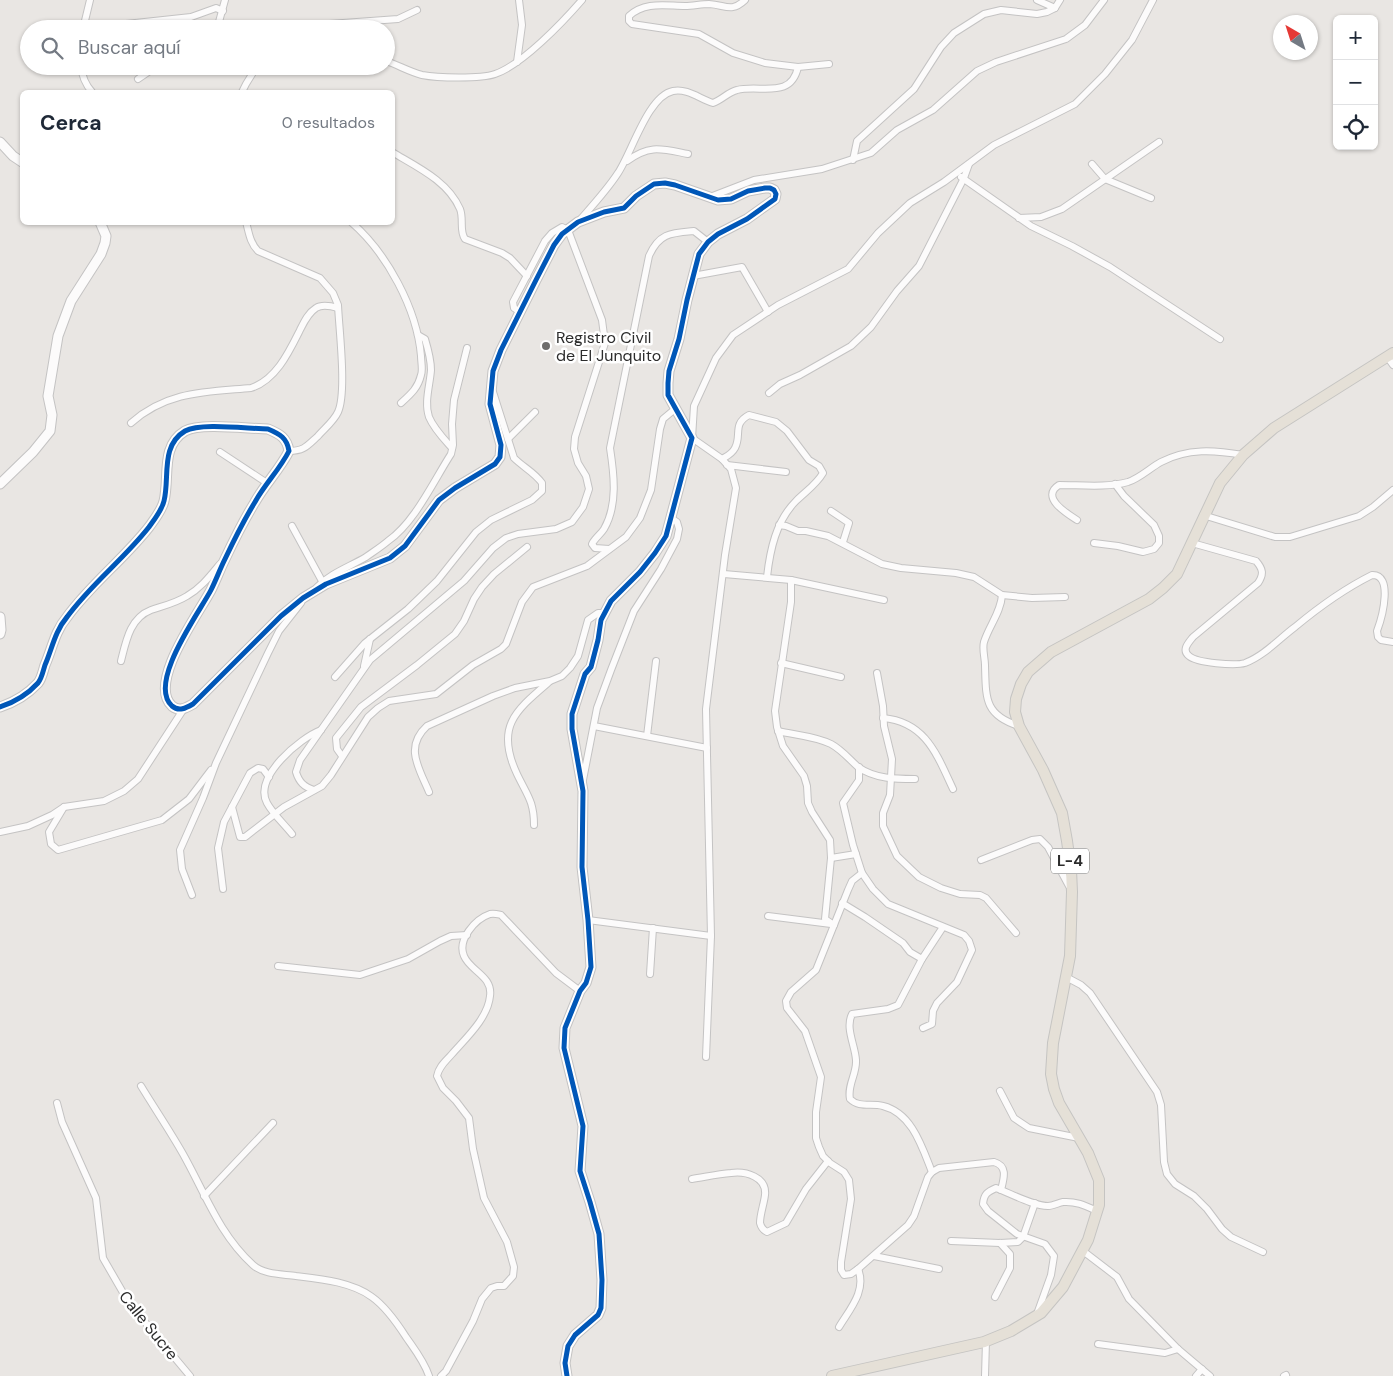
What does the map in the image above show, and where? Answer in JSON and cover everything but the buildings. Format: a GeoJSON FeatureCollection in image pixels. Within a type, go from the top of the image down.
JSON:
{"type":"FeatureCollection","features":[{"type":"Feature","properties":{"kind":"main road","name":"L-4"},"geometry":{"type":"LineString","coordinates":[[832,1376],[869,1372],[986,1341],[1011,1331],[1037,1315],[1063,1287],[1083,1251],[1099,1205],[1099,1180],[1079,1138],[1059,1103],[1051,1074],[1053,1043],[1070,956],[1072,892],[1070,861],[1062,813],[1043,770],[1019,726],[1015,712],[1016,699],[1021,684],[1028,672],[1051,652],[1149,599],[1177,574],[1203,515],[1220,483],[1243,455],[1274,428],[1391,359]]}},
{"type":"Feature","properties":{"kind":"street"},"geometry":{"type":"LineString","coordinates":[[85,20],[90,0]]}},
{"type":"Feature","properties":{"kind":"street"},"geometry":{"type":"LineString","coordinates":[[220,20],[225,0]]}},
{"type":"Feature","properties":{"kind":"street"},"geometry":{"type":"LineString","coordinates":[[517,62],[522,25],[519,0]]}},
{"type":"Feature","properties":{"kind":"street"},"geometry":{"type":"LineString","coordinates":[[395,64],[422,75],[473,77],[493,75],[512,67],[567,17],[582,0]]}},
{"type":"Feature","properties":{"kind":"street"},"geometry":{"type":"LineString","coordinates":[[745,0],[738,7],[729,8],[710,4],[649,6],[633,12],[629,16],[629,21],[632,24],[699,34],[734,53],[765,63],[798,66],[829,64]]}},
{"type":"Feature","properties":{"kind":"street"},"geometry":{"type":"LineString","coordinates":[[1037,0],[1055,8]]}},
{"type":"Feature","properties":{"kind":"street"},"geometry":{"type":"LineString","coordinates":[[852,160],[857,141],[914,89],[941,47],[954,33],[984,14],[1001,10],[1036,14],[1047,12],[1055,8],[1060,0]]}},
{"type":"Feature","properties":{"kind":"street"},"geometry":{"type":"LineString","coordinates":[[710,197],[754,180],[822,169],[871,154],[897,130],[933,110],[976,72],[996,62],[1066,39],[1085,25],[1104,0]]}},
{"type":"Feature","properties":{"kind":"street"},"geometry":{"type":"LineString","coordinates":[[567,1376],[566,1355],[571,1340],[598,1315],[601,1300],[602,1263],[599,1234],[580,1171],[583,1126],[564,1048],[566,1028],[591,967],[582,867],[582,784],[572,729],[572,714],[585,674],[591,667],[602,620],[611,601],[640,572],[666,536],[692,438],[694,406],[716,358],[733,335],[768,312],[848,269],[878,233],[910,204],[994,146],[1075,104],[1089,91],[1132,40],[1153,0]]}},
{"type":"Feature","properties":{"kind":"street"},"geometry":{"type":"LineString","coordinates":[[163,20],[191,17],[216,8],[223,11]]}},
{"type":"Feature","properties":{"kind":"street"},"geometry":{"type":"LineString","coordinates":[[384,20],[398,19],[417,10]]}},
{"type":"Feature","properties":{"kind":"street"},"geometry":{"type":"LineString","coordinates":[[0,832],[28,826],[64,807],[104,801],[124,791],[138,779],[183,710],[193,704],[281,616],[326,584],[390,558],[405,546],[439,500],[495,464],[500,457],[501,445],[490,404],[493,371],[554,245],[562,234],[578,222],[607,188],[624,164],[650,110],[666,93],[674,91],[684,91],[713,103],[738,90],[772,89],[786,86],[794,78],[798,66]]}},
{"type":"Feature","properties":{"kind":"street"},"geometry":{"type":"LineString","coordinates":[[82,75],[90,90]]}},
{"type":"Feature","properties":{"kind":"street"},"geometry":{"type":"LineString","coordinates":[[138,79],[144,75]]}},
{"type":"Feature","properties":{"kind":"street"},"geometry":{"type":"LineString","coordinates":[[243,90],[252,75]]}},
{"type":"Feature","properties":{"kind":"street"},"geometry":{"type":"LineString","coordinates":[[0,142],[20,161]]}},
{"type":"Feature","properties":{"kind":"street"},"geometry":{"type":"LineString","coordinates":[[1019,218],[1041,217],[1053,214],[1159,142]]}},
{"type":"Feature","properties":{"kind":"street"},"geometry":{"type":"LineString","coordinates":[[624,164],[638,153],[649,149],[688,154]]}},
{"type":"Feature","properties":{"kind":"street"},"geometry":{"type":"LineString","coordinates":[[395,154],[437,180],[454,199],[461,210],[463,220],[462,235],[465,239],[502,252],[527,276]]}},
{"type":"Feature","properties":{"kind":"street"},"geometry":{"type":"LineString","coordinates":[[769,392],[780,384],[800,375],[851,346],[871,327],[896,291],[919,266],[964,178],[969,164]]}},
{"type":"Feature","properties":{"kind":"street"},"geometry":{"type":"LineString","coordinates":[[1092,164],[1105,180],[1150,198]]}},
{"type":"Feature","properties":{"kind":"street"},"geometry":{"type":"LineString","coordinates":[[956,173],[1031,226],[1110,267],[1220,339]]}},
{"type":"Feature","properties":{"kind":"street"},"geometry":{"type":"LineString","coordinates":[[578,222],[604,212],[624,208],[636,196],[654,184],[665,183],[675,185],[718,200],[731,199],[748,192],[770,188],[776,194],[775,199],[771,202],[708,242],[699,254],[669,371],[668,395],[675,409],[692,438],[722,459],[732,469],[736,488],[706,709],[711,936],[706,1057]]}},
{"type":"Feature","properties":{"kind":"street"},"geometry":{"type":"LineString","coordinates":[[0,484],[33,452],[50,431],[52,415],[48,396],[58,336],[71,301],[101,254],[106,236],[101,225]]}},
{"type":"Feature","properties":{"kind":"street"},"geometry":{"type":"LineString","coordinates":[[247,225],[249,236],[258,251],[320,278],[333,293],[338,308],[342,389],[338,412],[306,448],[300,451],[289,451]]}},
{"type":"Feature","properties":{"kind":"street"},"geometry":{"type":"LineString","coordinates":[[354,225],[365,234],[400,286],[418,335],[422,373],[416,389],[402,403]]}},
{"type":"Feature","properties":{"kind":"street"},"geometry":{"type":"LineString","coordinates":[[314,790],[305,787],[298,779],[296,772],[300,760],[370,660],[464,581],[493,548],[506,538],[518,534],[556,529],[572,522],[583,506],[588,489],[586,476],[578,463],[574,449],[575,437],[605,343],[602,320],[568,230],[562,227],[552,233],[545,241],[513,302],[514,308],[520,312]]}},
{"type":"Feature","properties":{"kind":"street"},"geometry":{"type":"LineString","coordinates":[[609,549],[595,548],[592,544],[604,529],[612,509],[614,477],[610,448],[649,256],[660,238],[671,233],[694,231],[708,242]]}},
{"type":"Feature","properties":{"kind":"street"},"geometry":{"type":"LineString","coordinates":[[693,276],[742,268],[768,312]]}},
{"type":"Feature","properties":{"kind":"street"},"geometry":{"type":"LineString","coordinates":[[132,423],[164,401],[180,396],[251,388],[261,385],[270,378],[310,313],[317,307],[338,308]]}},
{"type":"Feature","properties":{"kind":"street"},"geometry":{"type":"LineString","coordinates":[[418,335],[425,339],[430,356],[431,369],[427,401],[429,416],[438,432],[452,448]]}},
{"type":"Feature","properties":{"kind":"street"},"geometry":{"type":"LineString","coordinates":[[192,895],[182,868],[180,850],[216,763],[279,631],[307,596],[322,581],[366,557],[397,535],[412,516],[451,454],[454,400],[467,348]]}},
{"type":"Feature","properties":{"kind":"street"},"geometry":{"type":"LineString","coordinates":[[335,677],[370,639],[408,609],[437,581],[476,532],[491,520],[532,500],[542,491],[542,483],[536,474],[514,458],[491,386]]}},
{"type":"Feature","properties":{"kind":"street"},"geometry":{"type":"LineString","coordinates":[[232,807],[240,836],[245,837],[276,814],[322,786],[368,717],[389,701],[436,694],[473,665],[501,649],[506,644],[522,602],[533,587],[587,566],[626,537],[640,518],[651,490],[663,419],[675,409]]}},
{"type":"Feature","properties":{"kind":"street"},"geometry":{"type":"LineString","coordinates":[[508,438],[535,412]]}},
{"type":"Feature","properties":{"kind":"street"},"geometry":{"type":"LineString","coordinates":[[722,459],[736,447],[739,424],[742,419],[749,415],[776,422],[787,431],[809,460],[819,466],[823,473],[816,484],[796,502],[779,525],[773,542],[767,577]]}},
{"type":"Feature","properties":{"kind":"street"},"geometry":{"type":"LineString","coordinates":[[0,707],[14,702],[40,681],[55,636],[66,618],[138,542],[154,520],[164,502],[170,448],[178,437],[186,431],[200,427],[268,429],[278,433],[285,439],[289,451],[285,460],[254,502],[224,559],[211,590],[183,636],[166,678],[164,691],[168,702],[174,708],[183,710]]}},
{"type":"Feature","properties":{"kind":"street"},"geometry":{"type":"LineString","coordinates":[[1077,520],[1063,511],[1055,502],[1052,494],[1054,488],[1059,484],[1108,486],[1129,481],[1162,462],[1198,451],[1215,450],[1243,455]]}},
{"type":"Feature","properties":{"kind":"street"},"geometry":{"type":"LineString","coordinates":[[220,452],[267,483]]}},
{"type":"Feature","properties":{"kind":"street"},"geometry":{"type":"LineString","coordinates":[[727,465],[786,472]]}},
{"type":"Feature","properties":{"kind":"street"},"geometry":{"type":"LineString","coordinates":[[1094,543],[1142,552],[1154,549],[1159,543],[1160,536],[1154,525],[1124,496],[1115,484]]}},
{"type":"Feature","properties":{"kind":"street"},"geometry":{"type":"LineString","coordinates":[[1203,515],[1275,537],[1290,537],[1359,516],[1393,490]]}},
{"type":"Feature","properties":{"kind":"street"},"geometry":{"type":"LineString","coordinates":[[831,511],[849,522],[843,542]]}},
{"type":"Feature","properties":{"kind":"street"},"geometry":{"type":"LineString","coordinates":[[582,784],[598,708],[611,670],[634,611],[661,569],[677,539],[679,529],[677,522],[672,518]]}},
{"type":"Feature","properties":{"kind":"street"},"geometry":{"type":"LineString","coordinates":[[779,525],[798,531],[828,536],[843,542],[882,564],[974,577],[1002,596],[1032,598],[1065,597]]}},
{"type":"Feature","properties":{"kind":"street"},"geometry":{"type":"LineString","coordinates":[[292,526],[322,581]]}},
{"type":"Feature","properties":{"kind":"street"},"geometry":{"type":"LineString","coordinates":[[1192,543],[1256,561],[1262,567],[1263,576],[1258,583],[1193,637],[1186,647],[1189,657],[1204,661],[1234,664],[1245,663],[1260,654],[1322,606],[1372,575],[1380,575],[1386,579],[1390,595],[1377,631],[1378,637],[1381,640],[1393,642]]}},
{"type":"Feature","properties":{"kind":"street"},"geometry":{"type":"LineString","coordinates":[[342,756],[336,749],[336,738],[361,707],[455,634],[482,587],[494,574],[528,547]]}},
{"type":"Feature","properties":{"kind":"street"},"geometry":{"type":"LineString","coordinates":[[121,661],[129,630],[140,618],[148,611],[187,597],[202,584],[224,559]]}},
{"type":"Feature","properties":{"kind":"street"},"geometry":{"type":"LineString","coordinates":[[724,574],[791,580],[884,600]]}},
{"type":"Feature","properties":{"kind":"street"},"geometry":{"type":"LineString","coordinates":[[791,580],[791,602],[775,711],[778,731],[783,746],[804,776],[807,786],[808,803],[830,840],[831,858],[825,919],[834,924]]}},
{"type":"Feature","properties":{"kind":"street"},"geometry":{"type":"LineString","coordinates":[[1002,596],[999,610],[992,621],[983,645],[986,698],[993,713],[1019,726]]}},
{"type":"Feature","properties":{"kind":"street"},"geometry":{"type":"LineString","coordinates":[[429,792],[414,755],[419,733],[427,726],[493,696],[514,688],[550,681],[562,676],[578,656],[588,620],[598,613],[605,613]]}},
{"type":"Feature","properties":{"kind":"street"},"geometry":{"type":"LineString","coordinates":[[0,617],[2,630],[0,634]]}},
{"type":"Feature","properties":{"kind":"street"},"geometry":{"type":"LineString","coordinates":[[363,670],[370,639]]}},
{"type":"Feature","properties":{"kind":"street"},"geometry":{"type":"LineString","coordinates":[[647,736],[656,661]]}},
{"type":"Feature","properties":{"kind":"street"},"geometry":{"type":"LineString","coordinates":[[781,663],[841,677]]}},
{"type":"Feature","properties":{"kind":"street"},"geometry":{"type":"LineString","coordinates":[[876,673],[883,706],[884,726],[892,759],[890,795],[883,813],[883,826],[897,856],[919,878],[960,894],[980,895],[986,898],[1016,933]]}},
{"type":"Feature","properties":{"kind":"street"},"geometry":{"type":"LineString","coordinates":[[534,825],[534,810],[508,749],[507,734],[512,720],[525,703],[550,681]]}},
{"type":"Feature","properties":{"kind":"street"},"geometry":{"type":"LineString","coordinates":[[883,718],[896,720],[918,730],[935,750],[953,789]]}},
{"type":"Feature","properties":{"kind":"street"},"geometry":{"type":"LineString","coordinates":[[594,726],[707,748]]}},
{"type":"Feature","properties":{"kind":"street"},"geometry":{"type":"LineString","coordinates":[[292,834],[266,802],[264,790],[269,777],[277,765],[299,742],[311,734],[322,730]]}},
{"type":"Feature","properties":{"kind":"street"},"geometry":{"type":"LineString","coordinates":[[778,731],[829,743],[839,748],[858,767],[870,773],[891,779],[915,779]]}},
{"type":"Feature","properties":{"kind":"street"},"geometry":{"type":"LineString","coordinates":[[64,807],[49,832],[51,844],[58,850],[162,820],[190,799],[216,763]]}},
{"type":"Feature","properties":{"kind":"street"},"geometry":{"type":"LineString","coordinates":[[858,767],[858,780],[843,803],[862,873],[873,889],[888,904],[964,935],[969,941],[972,950],[957,982],[937,1003],[932,1024],[922,1028]]}},
{"type":"Feature","properties":{"kind":"street"},"geometry":{"type":"LineString","coordinates":[[222,889],[218,848],[224,822],[250,773],[258,768],[263,769],[269,777]]}},
{"type":"Feature","properties":{"kind":"street"},"geometry":{"type":"LineString","coordinates":[[981,860],[1032,840],[1040,839],[1048,847],[1072,892]]}},
{"type":"Feature","properties":{"kind":"street"},"geometry":{"type":"LineString","coordinates":[[831,858],[856,854]]}},
{"type":"Feature","properties":{"kind":"street"},"geometry":{"type":"LineString","coordinates":[[862,873],[852,881],[816,970],[791,992],[786,1001],[787,1008],[806,1031],[821,1077],[816,1112],[816,1138],[823,1156],[844,1172],[849,1180],[851,1199],[840,1262],[841,1270],[844,1275],[852,1274],[908,1225],[914,1216],[928,1177],[939,1168],[994,1162],[1000,1164],[1004,1169],[1001,1190]]}},
{"type":"Feature","properties":{"kind":"street"},"geometry":{"type":"LineString","coordinates":[[842,903],[865,917],[922,959]]}},
{"type":"Feature","properties":{"kind":"street"},"geometry":{"type":"LineString","coordinates":[[441,1376],[446,1371],[482,1299],[491,1288],[507,1284],[513,1276],[514,1270],[507,1242],[484,1198],[471,1142],[469,1118],[443,1088],[437,1076],[442,1065],[478,1022],[491,993],[486,980],[468,963],[463,955],[462,944],[472,927],[481,918],[492,913],[501,915],[556,974],[580,991]]}},
{"type":"Feature","properties":{"kind":"street"},"geometry":{"type":"LineString","coordinates":[[768,916],[834,924]]}},
{"type":"Feature","properties":{"kind":"street"},"geometry":{"type":"LineString","coordinates":[[588,920],[711,936]]}},
{"type":"Feature","properties":{"kind":"street"},"geometry":{"type":"LineString","coordinates":[[932,1172],[909,1122],[894,1110],[883,1106],[855,1104],[850,1099],[848,1091],[856,1062],[849,1021],[852,1014],[888,1009],[898,1005],[922,959],[943,927]]}},
{"type":"Feature","properties":{"kind":"street"},"geometry":{"type":"LineString","coordinates":[[650,974],[653,928]]}},
{"type":"Feature","properties":{"kind":"street"},"geometry":{"type":"LineString","coordinates":[[278,966],[360,975],[408,959],[440,940],[451,936],[467,935]]}},
{"type":"Feature","properties":{"kind":"street"},"geometry":{"type":"LineString","coordinates":[[1066,977],[1081,985],[1090,993],[1156,1092],[1162,1105],[1164,1162],[1167,1174],[1175,1184],[1194,1196],[1207,1209],[1222,1230],[1231,1237],[1263,1252]]}},
{"type":"Feature","properties":{"kind":"street"},"geometry":{"type":"LineString","coordinates":[[141,1086],[183,1154],[220,1226],[255,1267],[265,1272],[319,1279],[351,1286],[371,1296],[383,1307],[400,1328],[425,1363],[429,1376]]}},
{"type":"Feature","properties":{"kind":"street"},"geometry":{"type":"LineString","coordinates":[[1000,1091],[1014,1118],[1029,1128],[1079,1138]]}},
{"type":"Feature","properties":{"kind":"street","name":"Calle Sucre"},"geometry":{"type":"LineString","coordinates":[[57,1103],[62,1122],[96,1198],[103,1258],[106,1266],[129,1303],[190,1376]]}},
{"type":"Feature","properties":{"kind":"street"},"geometry":{"type":"LineString","coordinates":[[204,1196],[273,1123]]}},
{"type":"Feature","properties":{"kind":"street"},"geometry":{"type":"LineString","coordinates":[[692,1180],[732,1172],[750,1174],[759,1179],[766,1193],[760,1223],[767,1232],[786,1223],[806,1189],[828,1161]]}},
{"type":"Feature","properties":{"kind":"street"},"geometry":{"type":"LineString","coordinates":[[1037,1315],[1051,1274],[1054,1256],[1045,1244],[1017,1234],[993,1215],[983,1204],[984,1197],[987,1192],[996,1188],[1048,1206],[1061,1202],[1072,1202],[1084,1204],[1097,1211]]}},
{"type":"Feature","properties":{"kind":"street"},"geometry":{"type":"LineString","coordinates":[[951,1241],[1018,1242],[1023,1237],[1035,1203]]}},
{"type":"Feature","properties":{"kind":"street"},"geometry":{"type":"LineString","coordinates":[[995,1298],[1010,1268],[1010,1254],[1000,1243]]}},
{"type":"Feature","properties":{"kind":"street"},"geometry":{"type":"LineString","coordinates":[[1083,1251],[1117,1277],[1130,1299],[1178,1349],[1210,1376]]}},
{"type":"Feature","properties":{"kind":"street"},"geometry":{"type":"LineString","coordinates":[[874,1256],[939,1269]]}},
{"type":"Feature","properties":{"kind":"street"},"geometry":{"type":"LineString","coordinates":[[839,1327],[862,1286],[858,1269]]}},
{"type":"Feature","properties":{"kind":"street"},"geometry":{"type":"LineString","coordinates":[[985,1376],[986,1341]]}},
{"type":"Feature","properties":{"kind":"street"},"geometry":{"type":"LineString","coordinates":[[1098,1344],[1165,1353],[1178,1349]]}},
{"type":"Feature","properties":{"kind":"street"},"geometry":{"type":"LineString","coordinates":[[1196,1376],[1202,1368]]}},
{"type":"Feature","properties":{"kind":"cycle path"},"geometry":{"type":"LineString","coordinates":[[0,707],[21,698],[38,683],[63,622],[86,594],[139,539],[162,508],[166,492],[169,453],[177,437],[185,431],[192,428],[213,426],[268,429],[282,437],[287,443],[289,451],[247,516],[211,590],[170,665],[166,681],[166,695],[172,706],[180,709],[193,704],[281,616],[303,598],[326,584],[390,558],[405,546],[439,500],[495,464],[500,457],[501,445],[490,404],[493,371],[501,350],[536,280],[554,245],[562,234],[578,222],[604,212],[624,208],[636,196],[654,184],[665,183],[675,185],[718,200],[731,199],[748,191],[765,188],[774,190],[776,194],[775,199],[747,219],[718,234],[708,242],[699,254],[679,339],[669,371],[668,395],[692,438],[666,536],[640,572],[611,601],[601,620],[591,667],[585,674],[572,714],[572,729],[583,791],[582,867],[591,967],[586,983],[580,991],[565,1028],[564,1048],[583,1126],[580,1171],[599,1234],[602,1280],[601,1308],[598,1315],[575,1335],[568,1346],[565,1363],[567,1376]]}},
{"type":"Feature","properties":{"kind":"place","name":"Registro Civil de El Junquito"},"geometry":{"type":"Point","coordinates":[546,346]}}]}
